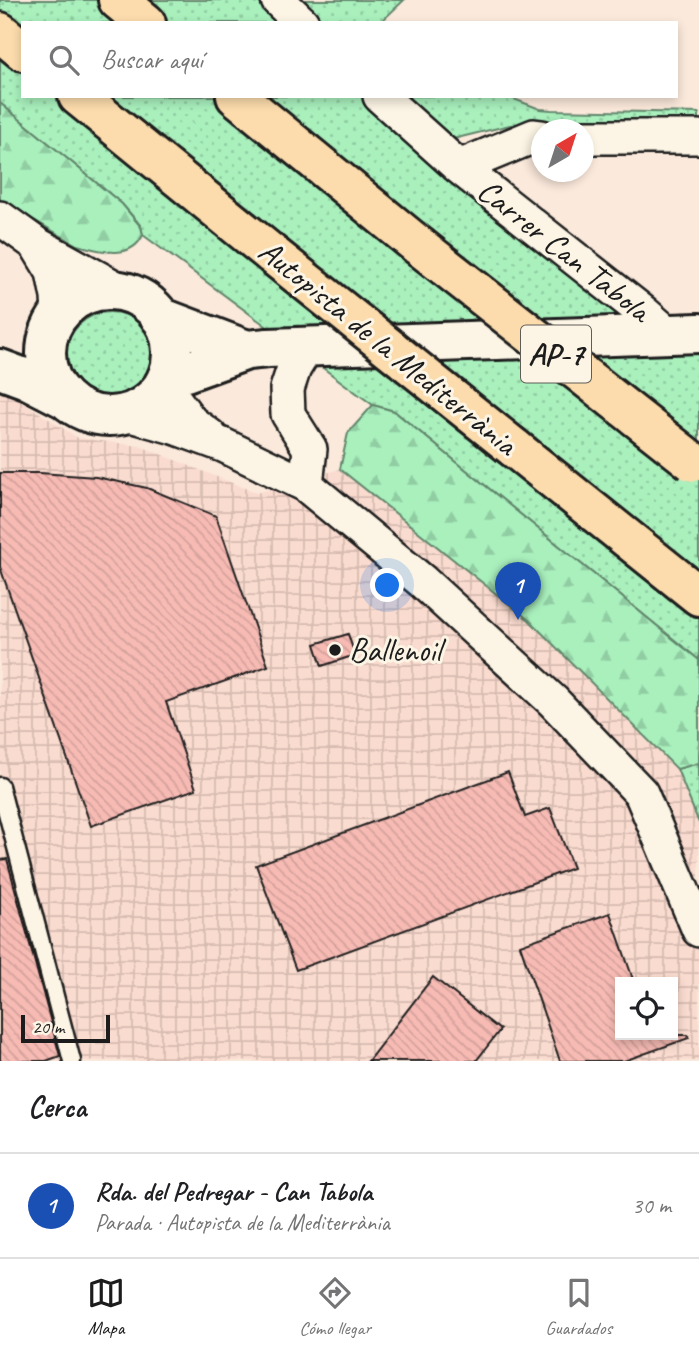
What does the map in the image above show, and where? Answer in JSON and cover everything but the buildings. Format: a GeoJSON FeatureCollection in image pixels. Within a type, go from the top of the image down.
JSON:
{"type":"FeatureCollection","features":[{"type":"Feature","properties":{"kind":"highway"},"geometry":{"type":"LineString","coordinates":[[118,0],[144,21]]}},
{"type":"Feature","properties":{"kind":"highway"},"geometry":{"type":"LineString","coordinates":[[0,32],[21,49]]}},
{"type":"Feature","properties":{"kind":"highway","name":"Autopista de la Mediterrània"},"geometry":{"type":"LineString","coordinates":[[80,98],[273,256],[699,596]]}},
{"type":"Feature","properties":{"kind":"highway","name":"AP-7"},"geometry":{"type":"LineString","coordinates":[[238,98],[419,246],[696,464]]}},
{"type":"Feature","properties":{"kind":"street"},"geometry":{"type":"LineString","coordinates":[[278,0],[300,21]]}},
{"type":"Feature","properties":{"kind":"street","name":"Carrer Can Tabola"},"geometry":{"type":"LineString","coordinates":[[382,98],[459,167],[644,313],[684,333]]}},
{"type":"Feature","properties":{"kind":"street"},"geometry":{"type":"LineString","coordinates":[[459,167],[531,137]]}},
{"type":"Feature","properties":{"kind":"street"},"geometry":{"type":"LineString","coordinates":[[594,137],[699,137]]}},
{"type":"Feature","properties":{"kind":"street"},"geometry":{"type":"LineString","coordinates":[[0,218],[36,244],[144,301],[160,317],[171,346],[171,362],[165,381],[148,402],[127,414]]}},
{"type":"Feature","properties":{"kind":"street"},"geometry":{"type":"LineString","coordinates":[[36,244],[53,272],[58,297],[46,352],[52,382],[64,397]]}},
{"type":"Feature","properties":{"kind":"street"},"geometry":{"type":"LineString","coordinates":[[0,368],[25,353],[66,307],[83,296],[103,290],[123,292]]}},
{"type":"Feature","properties":{"kind":"street"},"geometry":{"type":"LineString","coordinates":[[160,317],[247,350]]}},
{"type":"Feature","properties":{"kind":"street"},"geometry":{"type":"LineString","coordinates":[[165,381],[247,350],[684,333]]}},
{"type":"Feature","properties":{"kind":"street"},"geometry":{"type":"LineString","coordinates":[[306,485],[310,449],[288,414],[286,389],[293,368],[307,347]]}},
{"type":"Feature","properties":{"kind":"street"},"geometry":{"type":"LineString","coordinates":[[0,368],[64,397],[78,408],[94,414],[127,414],[174,427],[223,445],[306,485],[422,581],[537,686],[641,793],[699,930]]}},
{"type":"Feature","properties":{"kind":"street"},"geometry":{"type":"LineString","coordinates":[[165,381],[191,422],[223,445]]}},
{"type":"Feature","properties":{"kind":"lane"},"geometry":{"type":"LineString","coordinates":[[0,786],[72,1061]]}},
{"type":"Feature","properties":{"kind":"shaded area"},"geometry":{"type":"Polygon","coordinates":[[[0,387],[78,438],[140,446],[257,493],[340,469],[529,620],[677,769],[699,823],[699,1061],[0,1061],[0,387]]]}},
{"type":"Feature","properties":{"kind":"green space"},"geometry":{"type":"Polygon","coordinates":[[[0,0],[404,0],[383,21],[21,21],[21,98],[511,98],[540,109],[552,110],[699,113],[699,129],[594,127],[594,119],[531,119],[531,125],[510,125],[453,139],[671,314],[699,314],[699,660],[394,411],[373,405],[143,235],[141,226],[122,204],[0,103],[0,0]]]}},
{"type":"Feature","properties":{"kind":"green space"},"geometry":{"type":"Polygon","coordinates":[[[0,103],[122,204],[141,227],[143,235],[138,243],[123,251],[114,252],[77,245],[0,200],[0,103]]]}},
{"type":"Feature","properties":{"kind":"green space"},"geometry":{"type":"Polygon","coordinates":[[[101,312],[119,312],[135,319],[147,331],[154,347],[154,365],[147,381],[135,393],[119,400],[101,400],[85,393],[73,381],[66,365],[66,347],[73,331],[85,319],[101,312]]]}},
{"type":"Feature","properties":{"kind":"green space"},"geometry":{"type":"Polygon","coordinates":[[[373,405],[394,411],[699,660],[699,763],[677,769],[529,620],[340,469],[348,433],[373,405]]]}},
{"type":"Feature","properties":{"kind":"green space"},"geometry":{"type":"Polygon","coordinates":[[[699,763],[699,823],[677,769],[699,763]]]}},
{"type":"Feature","properties":{"kind":"place","name":"Rda. del Pedregar - Can Tabola"},"geometry":{"type":"Point","coordinates":[518,620]}},
{"type":"Feature","properties":{"kind":"place","name":"Ballenoil"},"geometry":{"type":"Point","coordinates":[335,650]}}]}
